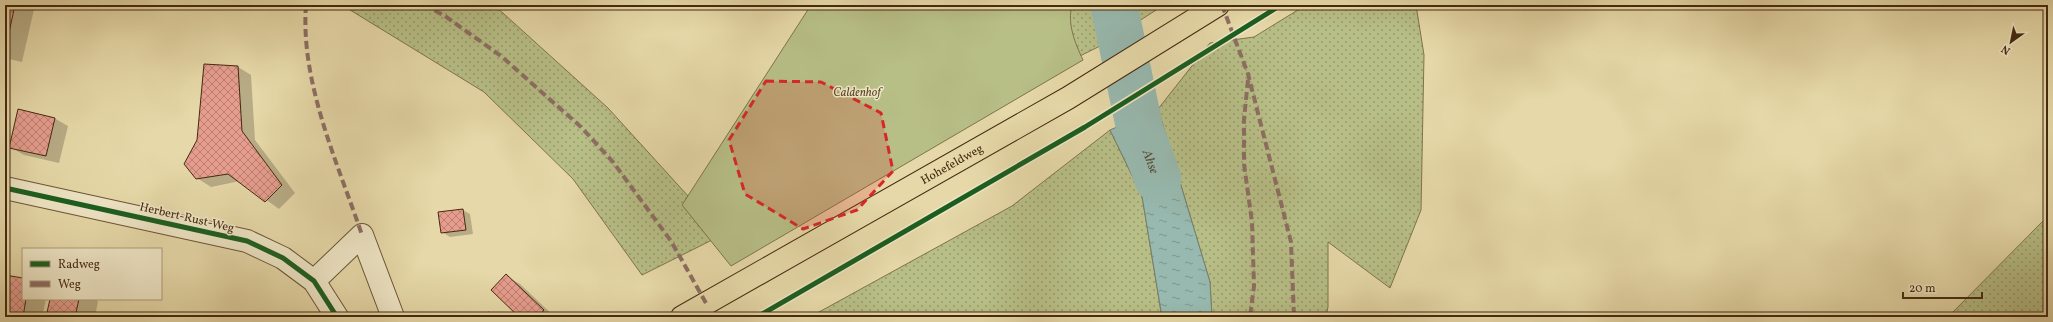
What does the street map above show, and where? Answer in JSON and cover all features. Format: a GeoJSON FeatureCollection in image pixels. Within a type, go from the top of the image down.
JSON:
{"type":"FeatureCollection","features":[{"type":"Feature","properties":{"kind":"main road","name":"Hohefeldweg"},"geometry":{"type":"LineString","coordinates":[[682,317],[1068,98],[1218,5]]}},
{"type":"Feature","properties":{"kind":"street","name":"Herbert-Rust-Weg"},"geometry":{"type":"LineString","coordinates":[[5,188],[247,242],[283,258],[314,281],[337,317]]}},
{"type":"Feature","properties":{"kind":"street"},"geometry":{"type":"LineString","coordinates":[[314,281],[362,236],[393,317]]}},
{"type":"Feature","properties":{"kind":"highlighted area"},"geometry":{"type":"Polygon","coordinates":[[[766,81],[821,82],[881,113],[893,171],[857,210],[803,229],[745,194],[729,140],[766,81]]]}},
{"type":"Feature","properties":{"kind":"green space"},"geometry":{"type":"Polygon","coordinates":[[[342,5],[494,5],[608,108],[698,207],[818,5],[1164,5],[1100,46],[642,275],[573,179],[484,92],[342,5]]]}},
{"type":"Feature","properties":{"kind":"green space","name":"Caldenhof"},"geometry":{"type":"Polygon","coordinates":[[[811,5],[1072,5],[1070,19],[1071,26],[1083,60],[731,266],[682,205],[811,5]]]}},
{"type":"Feature","properties":{"kind":"green space"},"geometry":{"type":"Polygon","coordinates":[[[1306,5],[1416,5],[1424,55],[1421,210],[1390,288],[1328,242],[1328,307],[1326,317],[1212,317],[1210,282],[1158,109],[1210,43],[1254,37],[1306,5]]]}},
{"type":"Feature","properties":{"kind":"green space"},"geometry":{"type":"Polygon","coordinates":[[[1110,130],[1142,196],[1161,312],[1160,317],[810,317],[1012,206],[1110,130]]]}},
{"type":"Feature","properties":{"kind":"green space"},"geometry":{"type":"Polygon","coordinates":[[[2048,216],[2048,317],[1948,317],[2048,216]]]}},
{"type":"Feature","properties":{"kind":"water"},"geometry":{"type":"Polygon","coordinates":[[[1158,109],[1210,282],[1212,317],[1160,317],[1161,311],[1142,196],[1110,130],[1158,109]]]}},
{"type":"Feature","properties":{"kind":"building"},"geometry":{"type":"Polygon","coordinates":[[[5,5],[15,5],[5,51],[5,5]]]}},
{"type":"Feature","properties":{"kind":"building"},"geometry":{"type":"Polygon","coordinates":[[[204,64],[238,66],[242,131],[282,185],[265,202],[228,174],[196,179],[184,164],[197,140],[204,64]]]}},
{"type":"Feature","properties":{"kind":"building"},"geometry":{"type":"Polygon","coordinates":[[[18,109],[55,118],[46,156],[9,148],[18,109]]]}},
{"type":"Feature","properties":{"kind":"building"},"geometry":{"type":"Polygon","coordinates":[[[463,209],[466,230],[441,233],[438,212],[463,209]]]}},
{"type":"Feature","properties":{"kind":"building"},"geometry":{"type":"Polygon","coordinates":[[[506,274],[544,310],[538,317],[519,317],[491,290],[506,274]]]}},
{"type":"Feature","properties":{"kind":"building"},"geometry":{"type":"Polygon","coordinates":[[[5,275],[22,278],[22,300],[26,300],[23,317],[5,317],[5,275]]]}},
{"type":"Feature","properties":{"kind":"building"},"geometry":{"type":"Polygon","coordinates":[[[50,300],[79,300],[75,317],[46,317],[50,300]]]}},
{"type":"Feature","properties":{"kind":"building"},"geometry":{"type":"Polygon","coordinates":[[[489,312],[491,317],[475,317],[489,312]]]}},
{"type":"Feature","properties":{"kind":"waterway","name":"Ahse"},"geometry":{"type":"LineString","coordinates":[[1114,5],[1140,130],[1158,179]]}},
{"type":"Feature","properties":{"kind":"marked path"},"geometry":{"type":"LineString","coordinates":[[306,5],[306,34],[309,63],[315,93],[332,151],[362,235]]}},
{"type":"Feature","properties":{"kind":"marked path"},"geometry":{"type":"LineString","coordinates":[[424,5],[445,16],[501,56],[581,127],[613,162],[671,241],[706,303]]}},
{"type":"Feature","properties":{"kind":"marked path"},"geometry":{"type":"LineString","coordinates":[[1222,5],[1248,74],[1291,242],[1294,317]]}},
{"type":"Feature","properties":{"kind":"marked path"},"geometry":{"type":"LineString","coordinates":[[1248,80],[1244,119],[1244,164],[1252,222],[1254,286],[1250,317]]}},
{"type":"Feature","properties":{"kind":"cycle path"},"geometry":{"type":"LineString","coordinates":[[757,317],[1085,127],[1281,5]]}},
{"type":"Feature","properties":{"kind":"cycle path"},"geometry":{"type":"LineString","coordinates":[[5,188],[247,241],[283,258],[314,281],[337,317]]}}]}
